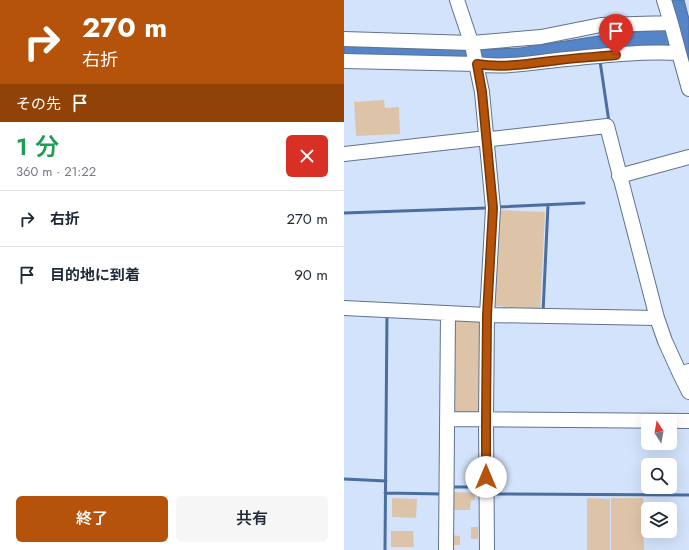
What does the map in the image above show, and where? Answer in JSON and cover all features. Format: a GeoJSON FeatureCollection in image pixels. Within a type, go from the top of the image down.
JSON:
{"type":"FeatureCollection","features":[{"type":"Feature","properties":{"kind":"street"},"geometry":{"type":"LineString","coordinates":[[457,0],[477,62],[482,92],[493,208],[487,315],[487,550]]}},
{"type":"Feature","properties":{"kind":"street"},"geometry":{"type":"LineString","coordinates":[[664,0],[689,89]]}},
{"type":"Feature","properties":{"kind":"street"},"geometry":{"type":"LineString","coordinates":[[344,39],[472,44],[541,36],[601,25],[670,23]]}},
{"type":"Feature","properties":{"kind":"street"},"geometry":{"type":"LineString","coordinates":[[344,60],[477,62],[486,66],[539,63],[646,53],[679,53]]}},
{"type":"Feature","properties":{"kind":"street"},"geometry":{"type":"LineString","coordinates":[[344,154],[607,126],[619,176],[664,341],[684,373],[689,392]]}},
{"type":"Feature","properties":{"kind":"street"},"geometry":{"type":"LineString","coordinates":[[619,176],[689,157]]}},
{"type":"Feature","properties":{"kind":"street"},"geometry":{"type":"LineString","coordinates":[[344,308],[487,315],[657,318]]}},
{"type":"Feature","properties":{"kind":"street"},"geometry":{"type":"LineString","coordinates":[[446,550],[448,313]]}},
{"type":"Feature","properties":{"kind":"street"},"geometry":{"type":"LineString","coordinates":[[447,418],[689,421]]}},
{"type":"Feature","properties":{"kind":"water"},"geometry":{"type":"Polygon","coordinates":[[[669,0],[684,0],[689,19],[689,71],[669,0]]]}},
{"type":"Feature","properties":{"kind":"water"},"geometry":{"type":"Polygon","coordinates":[[[671,29],[675,47],[516,59],[344,55],[344,45],[467,50],[520,48],[605,35],[671,29]]]}},
{"type":"Feature","properties":{"kind":"building"},"geometry":{"type":"Polygon","coordinates":[[[384,100],[385,108],[399,107],[400,134],[356,136],[354,102],[384,100]]]}},
{"type":"Feature","properties":{"kind":"building"},"geometry":{"type":"Polygon","coordinates":[[[498,210],[545,212],[540,314],[503,312],[503,306],[494,306],[498,210]]]}},
{"type":"Feature","properties":{"kind":"building"},"geometry":{"type":"Polygon","coordinates":[[[453,320],[481,320],[479,412],[468,412],[468,415],[451,415],[453,320]]]}},
{"type":"Feature","properties":{"kind":"building"},"geometry":{"type":"Polygon","coordinates":[[[452,492],[475,493],[475,500],[471,500],[470,510],[451,510],[452,492]]]}},
{"type":"Feature","properties":{"kind":"building"},"geometry":{"type":"Polygon","coordinates":[[[392,498],[417,499],[416,518],[392,517],[392,498]]]}},
{"type":"Feature","properties":{"kind":"building"},"geometry":{"type":"Polygon","coordinates":[[[587,498],[610,499],[610,550],[587,550],[587,498]]]}},
{"type":"Feature","properties":{"kind":"building"},"geometry":{"type":"Polygon","coordinates":[[[611,498],[643,498],[643,502],[641,502],[641,538],[644,538],[644,550],[611,550],[611,498]]]}},
{"type":"Feature","properties":{"kind":"building"},"geometry":{"type":"Polygon","coordinates":[[[471,527],[478,527],[478,539],[471,539],[471,527]]]}},
{"type":"Feature","properties":{"kind":"building"},"geometry":{"type":"Polygon","coordinates":[[[391,531],[413,531],[414,547],[391,547],[391,531]]]}},
{"type":"Feature","properties":{"kind":"building"},"geometry":{"type":"Polygon","coordinates":[[[451,535],[460,536],[460,545],[451,545],[451,535]]]}},
{"type":"Feature","properties":{"kind":"waterway"},"geometry":{"type":"LineString","coordinates":[[600,61],[609,122]]}},
{"type":"Feature","properties":{"kind":"waterway"},"geometry":{"type":"LineString","coordinates":[[498,207],[584,203]]}},
{"type":"Feature","properties":{"kind":"waterway"},"geometry":{"type":"LineString","coordinates":[[543,313],[548,205]]}},
{"type":"Feature","properties":{"kind":"waterway"},"geometry":{"type":"LineString","coordinates":[[344,213],[487,208]]}},
{"type":"Feature","properties":{"kind":"waterway"},"geometry":{"type":"LineString","coordinates":[[385,550],[387,314]]}},
{"type":"Feature","properties":{"kind":"waterway"},"geometry":{"type":"LineString","coordinates":[[344,479],[386,481]]}},
{"type":"Feature","properties":{"kind":"waterway"},"geometry":{"type":"LineString","coordinates":[[451,487],[481,487]]}},
{"type":"Feature","properties":{"kind":"waterway"},"geometry":{"type":"LineString","coordinates":[[385,493],[443,494]]}},
{"type":"Feature","properties":{"kind":"waterway"},"geometry":{"type":"LineString","coordinates":[[492,494],[689,495]]}},
{"type":"Feature","properties":{"kind":"route"},"geometry":{"type":"LineString","coordinates":[[486,477],[487,315],[493,208],[482,92],[477,64],[486,66],[539,63],[616,55]]}}]}
